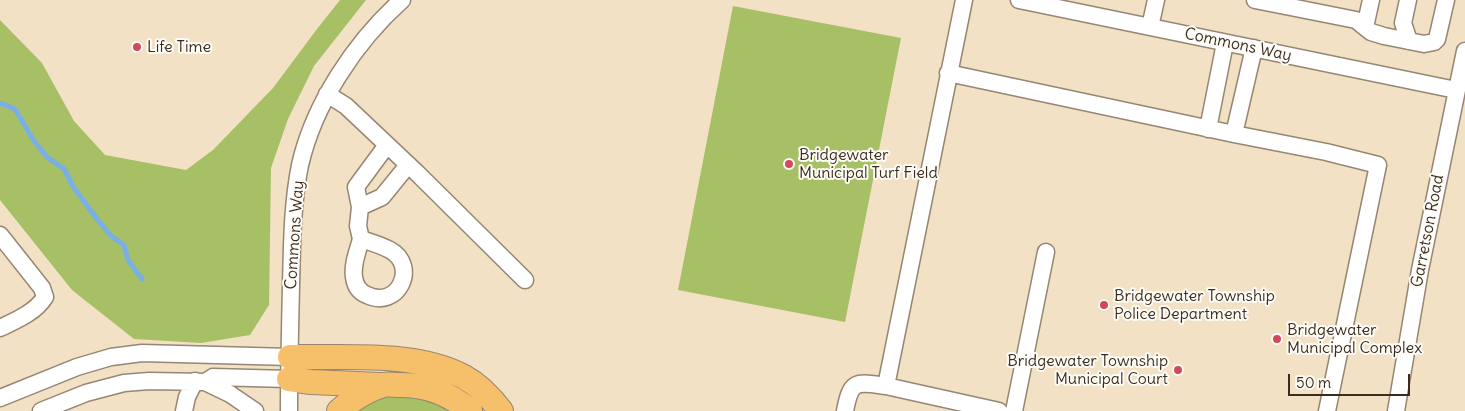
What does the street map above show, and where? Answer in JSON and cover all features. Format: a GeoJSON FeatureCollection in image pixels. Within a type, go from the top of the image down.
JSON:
{"type":"FeatureCollection","features":[{"type":"Feature","properties":{"kind":"highway"},"geometry":{"type":"LineString","coordinates":[[289,368],[375,358],[415,361],[434,365],[466,378],[482,390],[501,411]]}},
{"type":"Feature","properties":{"kind":"highway"},"geometry":{"type":"LineString","coordinates":[[289,368],[312,382],[384,385],[411,384],[429,388],[459,401],[470,411]]}},
{"type":"Feature","properties":{"kind":"highway"},"geometry":{"type":"LineString","coordinates":[[339,411],[358,397],[384,385]]}},
{"type":"Feature","properties":{"kind":"street","name":"Commons Way"},"geometry":{"type":"LineString","coordinates":[[289,411],[291,252],[294,204],[306,145],[328,94],[341,72],[366,38],[402,0]]}},
{"type":"Feature","properties":{"kind":"street"},"geometry":{"type":"LineString","coordinates":[[886,386],[964,0]]}},
{"type":"Feature","properties":{"kind":"street","name":"Commons Way"},"geometry":{"type":"LineString","coordinates":[[1019,0],[1456,90]]}},
{"type":"Feature","properties":{"kind":"street"},"geometry":{"type":"LineString","coordinates":[[1150,27],[1156,0]]}},
{"type":"Feature","properties":{"kind":"street"},"geometry":{"type":"LineString","coordinates":[[1255,0],[1356,20],[1371,32],[1424,44],[1434,42],[1437,39],[1446,0]]}},
{"type":"Feature","properties":{"kind":"street"},"geometry":{"type":"LineString","coordinates":[[1365,28],[1371,0]]}},
{"type":"Feature","properties":{"kind":"street"},"geometry":{"type":"LineString","coordinates":[[1408,0],[1403,23],[1409,41]]}},
{"type":"Feature","properties":{"kind":"street"},"geometry":{"type":"LineString","coordinates":[[1208,128],[1225,43]]}},
{"type":"Feature","properties":{"kind":"street"},"geometry":{"type":"LineString","coordinates":[[1234,134],[1254,48]]}},
{"type":"Feature","properties":{"kind":"street","name":"Garretson Road"},"geometry":{"type":"LineString","coordinates":[[1396,411],[1420,270],[1465,51]]}},
{"type":"Feature","properties":{"kind":"street"},"geometry":{"type":"LineString","coordinates":[[948,73],[1378,164],[1327,411]]}},
{"type":"Feature","properties":{"kind":"street"},"geometry":{"type":"LineString","coordinates":[[328,94],[346,106],[387,144],[525,280]]}},
{"type":"Feature","properties":{"kind":"street"},"geometry":{"type":"LineString","coordinates":[[361,239],[358,226],[360,207],[356,187],[387,144]]}},
{"type":"Feature","properties":{"kind":"street"},"geometry":{"type":"LineString","coordinates":[[360,207],[382,196],[408,165]]}},
{"type":"Feature","properties":{"kind":"street"},"geometry":{"type":"LineString","coordinates":[[0,235],[42,288],[45,297],[32,310],[0,328]]}},
{"type":"Feature","properties":{"kind":"street"},"geometry":{"type":"LineString","coordinates":[[1014,411],[1046,252]]}},
{"type":"Feature","properties":{"kind":"street"},"geometry":{"type":"LineString","coordinates":[[0,398],[77,367],[119,356],[142,353],[289,368]]}},
{"type":"Feature","properties":{"kind":"street"},"geometry":{"type":"LineString","coordinates":[[184,411],[187,397],[200,382],[213,377],[289,368]]}},
{"type":"Feature","properties":{"kind":"street"},"geometry":{"type":"LineString","coordinates":[[41,411],[86,393],[124,383],[149,381],[200,382],[230,394],[255,411]]}},
{"type":"Feature","properties":{"kind":"street"},"geometry":{"type":"LineString","coordinates":[[845,411],[850,391],[856,385],[864,383],[1000,411]]}},
{"type":"Feature","properties":{"kind":"green space"},"geometry":{"type":"Polygon","coordinates":[[[340,0],[366,0],[314,66],[288,119],[271,168],[269,305],[250,335],[201,343],[134,339],[72,290],[0,200],[0,20],[42,63],[74,121],[105,155],[186,170],[213,150],[273,88],[340,0]]]}},
{"type":"Feature","properties":{"kind":"green space","name":"Bridgewater Municipal Turf Field"},"geometry":{"type":"Polygon","coordinates":[[[733,6],[901,38],[845,322],[678,290],[733,6]]]}},
{"type":"Feature","properties":{"kind":"green space"},"geometry":{"type":"Polygon","coordinates":[[[408,393],[456,411],[350,411],[384,394],[408,393]]]}},
{"type":"Feature","properties":{"kind":"waterway"},"geometry":{"type":"LineString","coordinates":[[0,103],[15,109],[34,141],[47,157],[64,169],[74,188],[97,219],[111,236],[124,245],[128,260],[142,279]]}},
{"type":"Feature","properties":{"kind":"place","name":"Life Time"},"geometry":{"type":"Point","coordinates":[137,47]}},
{"type":"Feature","properties":{"kind":"place","name":"Bridgewater Municipal Turf Field"},"geometry":{"type":"Point","coordinates":[789,164]}},
{"type":"Feature","properties":{"kind":"place","name":"Bridgewater Township Police Department"},"geometry":{"type":"Point","coordinates":[1104,305]}},
{"type":"Feature","properties":{"kind":"place","name":"Bridgewater Municipal Complex"},"geometry":{"type":"Point","coordinates":[1277,339]}},
{"type":"Feature","properties":{"kind":"place","name":"Bridgewater Township Municipal Court"},"geometry":{"type":"Point","coordinates":[1178,370]}}]}
